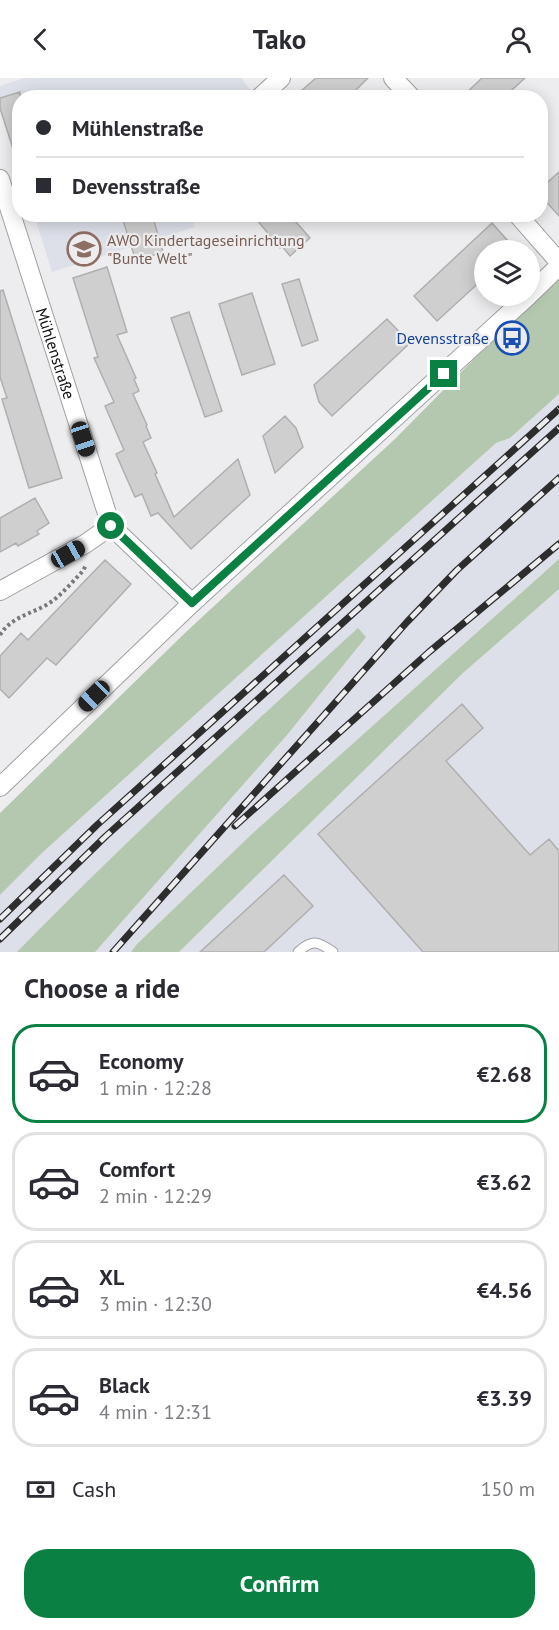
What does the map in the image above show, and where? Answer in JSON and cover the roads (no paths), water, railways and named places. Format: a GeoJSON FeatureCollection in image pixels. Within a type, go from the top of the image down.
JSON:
{"type":"FeatureCollection","features":[{"type":"Feature","properties":{"kind":"street"},"geometry":{"type":"LineString","coordinates":[[268,90],[281,78]]}},
{"type":"Feature","properties":{"kind":"street"},"geometry":{"type":"LineString","coordinates":[[393,78],[404,90]]}},
{"type":"Feature","properties":{"kind":"street","name":"Mühlenstraße"},"geometry":{"type":"LineString","coordinates":[[0,178],[12,216]]}},
{"type":"Feature","properties":{"kind":"street","name":"Mühlenstraße"},"geometry":{"type":"LineString","coordinates":[[14,222],[111,526],[192,603]]}},
{"type":"Feature","properties":{"kind":"street"},"geometry":{"type":"LineString","coordinates":[[524,222],[559,264],[540,284]]}},
{"type":"Feature","properties":{"kind":"street"},"geometry":{"type":"LineString","coordinates":[[0,788],[192,603],[517,306]]}},
{"type":"Feature","properties":{"kind":"street"},"geometry":{"type":"LineString","coordinates":[[0,591],[85,544],[111,526]]}},
{"type":"Feature","properties":{"kind":"lane"},"geometry":{"type":"LineString","coordinates":[[298,952],[308,943],[317,942],[333,952]]}},
{"type":"Feature","properties":{"kind":"railway"},"geometry":{"type":"LineString","coordinates":[[0,919],[97,825],[559,409]]}},
{"type":"Feature","properties":{"kind":"railway"},"geometry":{"type":"LineString","coordinates":[[0,939],[106,836],[559,428]]}},
{"type":"Feature","properties":{"kind":"railway"},"geometry":{"type":"LineString","coordinates":[[113,952],[407,622],[457,570],[559,478]]}},
{"type":"Feature","properties":{"kind":"railway"},"geometry":{"type":"LineString","coordinates":[[235,826],[429,652],[559,544]]}},
{"type":"Feature","properties":{"kind":"place","name":"AWO Kindertageseinrichtung \"Bunte Welt\""},"geometry":{"type":"Point","coordinates":[84,249]}},
{"type":"Feature","properties":{"kind":"place","name":"Devensstraße"},"geometry":{"type":"Point","coordinates":[512,338]}}]}
